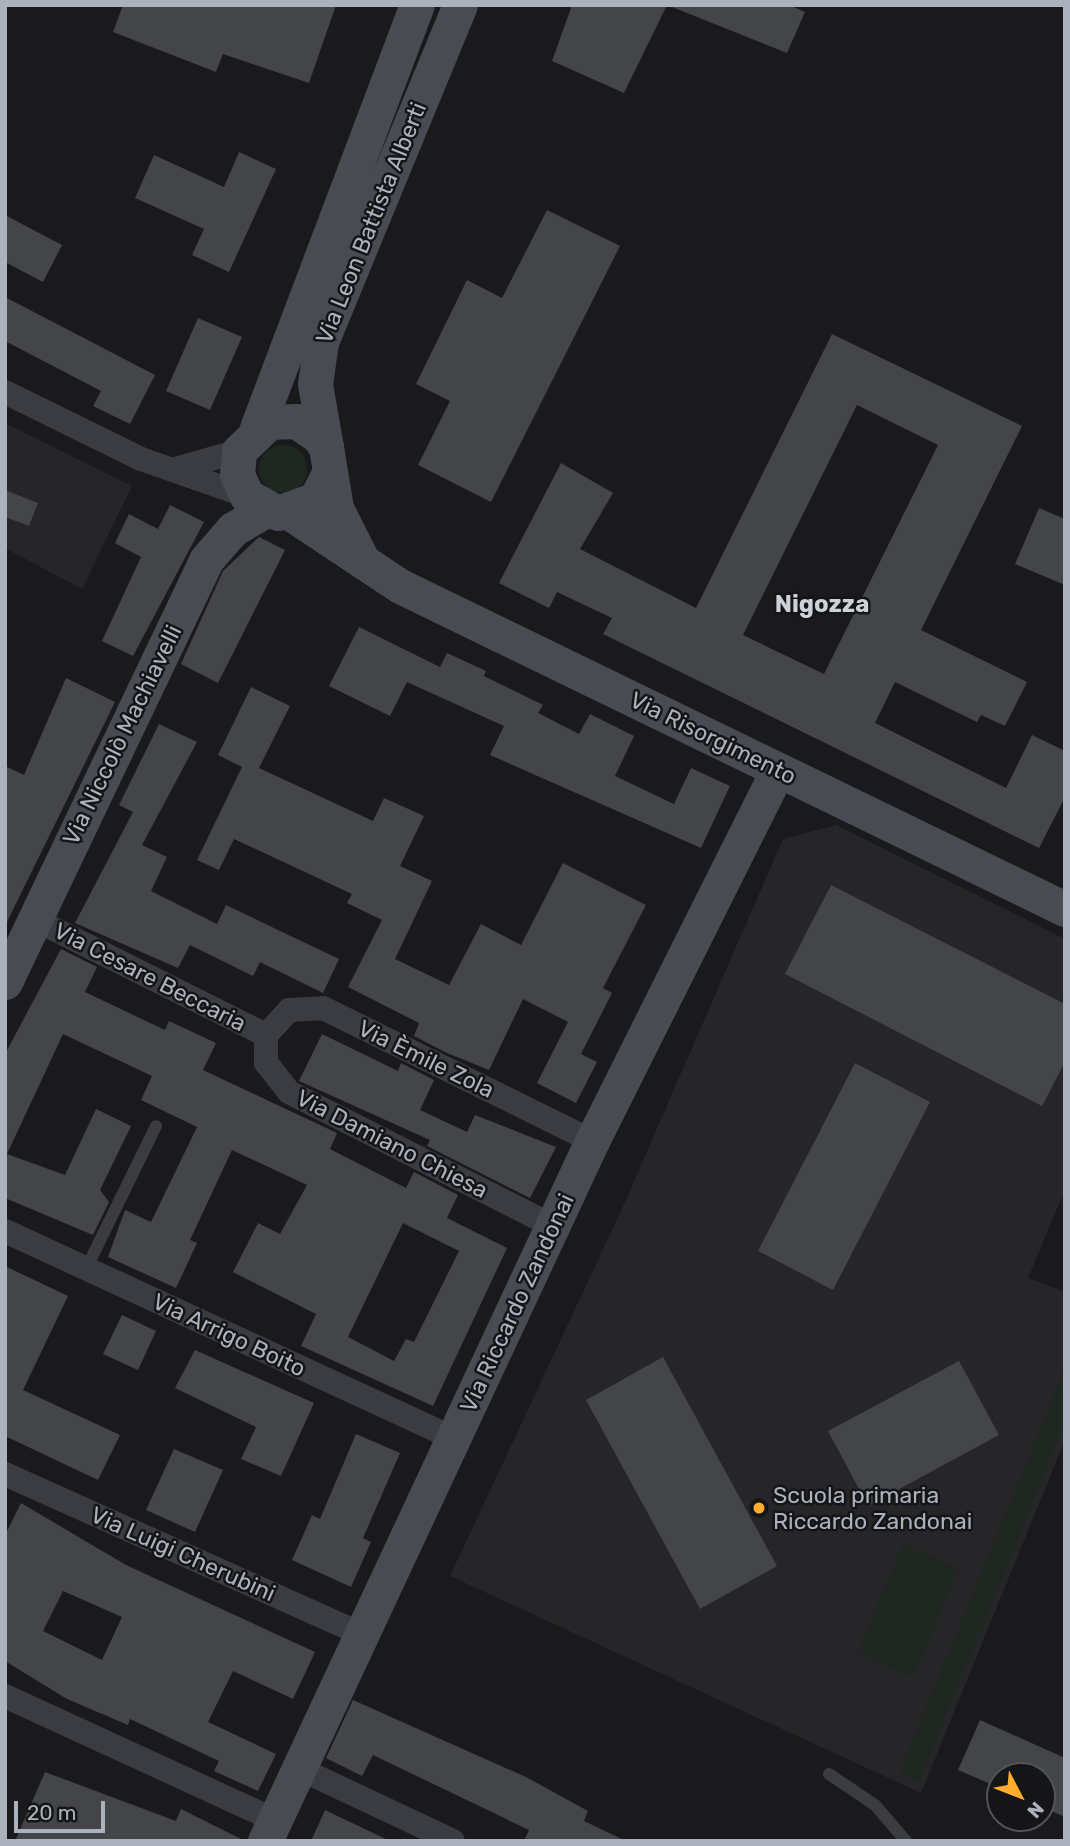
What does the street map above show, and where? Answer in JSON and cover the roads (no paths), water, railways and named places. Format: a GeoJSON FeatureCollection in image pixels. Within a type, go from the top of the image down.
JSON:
{"type":"FeatureCollection","features":[{"type":"Feature","properties":{"kind":"street","name":"Via Leon Battista Alberti"},"geometry":{"type":"LineString","coordinates":[[248,440],[417,5]]}},
{"type":"Feature","properties":{"kind":"street","name":"Via Leon Battista Alberti"},"geometry":{"type":"LineString","coordinates":[[328,460],[315,384],[321,342],[460,5]]}},
{"type":"Feature","properties":{"kind":"street","name":"Via Risorgimento"},"geometry":{"type":"LineString","coordinates":[[5,392],[141,459],[175,469],[268,506],[364,563],[1065,909]]}},
{"type":"Feature","properties":{"kind":"street"},"geometry":{"type":"LineString","coordinates":[[175,469],[296,421],[328,460],[336,508],[364,563]]}},
{"type":"Feature","properties":{"kind":"street"},"geometry":{"type":"LineString","coordinates":[[248,440],[237,475],[268,506],[316,499],[328,460]]}},
{"type":"Feature","properties":{"kind":"street","name":"Via Niccolò Machiavelli"},"geometry":{"type":"LineString","coordinates":[[5,982],[206,560],[233,529],[268,506]]}},
{"type":"Feature","properties":{"kind":"street","name":"Via Riccardo Zandonai"},"geometry":{"type":"LineString","coordinates":[[270,1830],[592,1141],[778,769]]}},
{"type":"Feature","properties":{"kind":"street","name":"Via Cesare Beccaria"},"geometry":{"type":"LineString","coordinates":[[34,919],[266,1035]]}},
{"type":"Feature","properties":{"kind":"street","name":"Via Èmile Zola"},"geometry":{"type":"LineString","coordinates":[[266,1035],[289,1010],[323,1007],[592,1141]]}},
{"type":"Feature","properties":{"kind":"street","name":"Via Damiano Chiesa"},"geometry":{"type":"LineString","coordinates":[[266,1035],[266,1063],[289,1092],[553,1226]]}},
{"type":"Feature","properties":{"kind":"street","name":"Via Arrigo Boito"},"geometry":{"type":"LineString","coordinates":[[5,1231],[453,1438]]}},
{"type":"Feature","properties":{"kind":"street","name":"Via Luigi Cherubini"},"geometry":{"type":"LineString","coordinates":[[5,1474],[361,1634]]}},
{"type":"Feature","properties":{"kind":"street"},"geometry":{"type":"LineString","coordinates":[[5,1696],[270,1830]]}},
{"type":"Feature","properties":{"kind":"street"},"geometry":{"type":"LineString","coordinates":[[298,1768],[453,1841]]}},
{"type":"Feature","properties":{"kind":"lane"},"geometry":{"type":"LineString","coordinates":[[86,1269],[156,1126]]}},
{"type":"Feature","properties":{"kind":"lane"},"geometry":{"type":"LineString","coordinates":[[830,1774],[875,1805],[906,1841]]}},
{"type":"Feature","properties":{"kind":"place","name":"Scuola primaria Riccardo Zandonai"},"geometry":{"type":"Point","coordinates":[759,1508]}},
{"type":"Feature","properties":{"kind":"district","name":"Nigozza"},"geometry":{"type":"Point","coordinates":[822,605]}}]}
